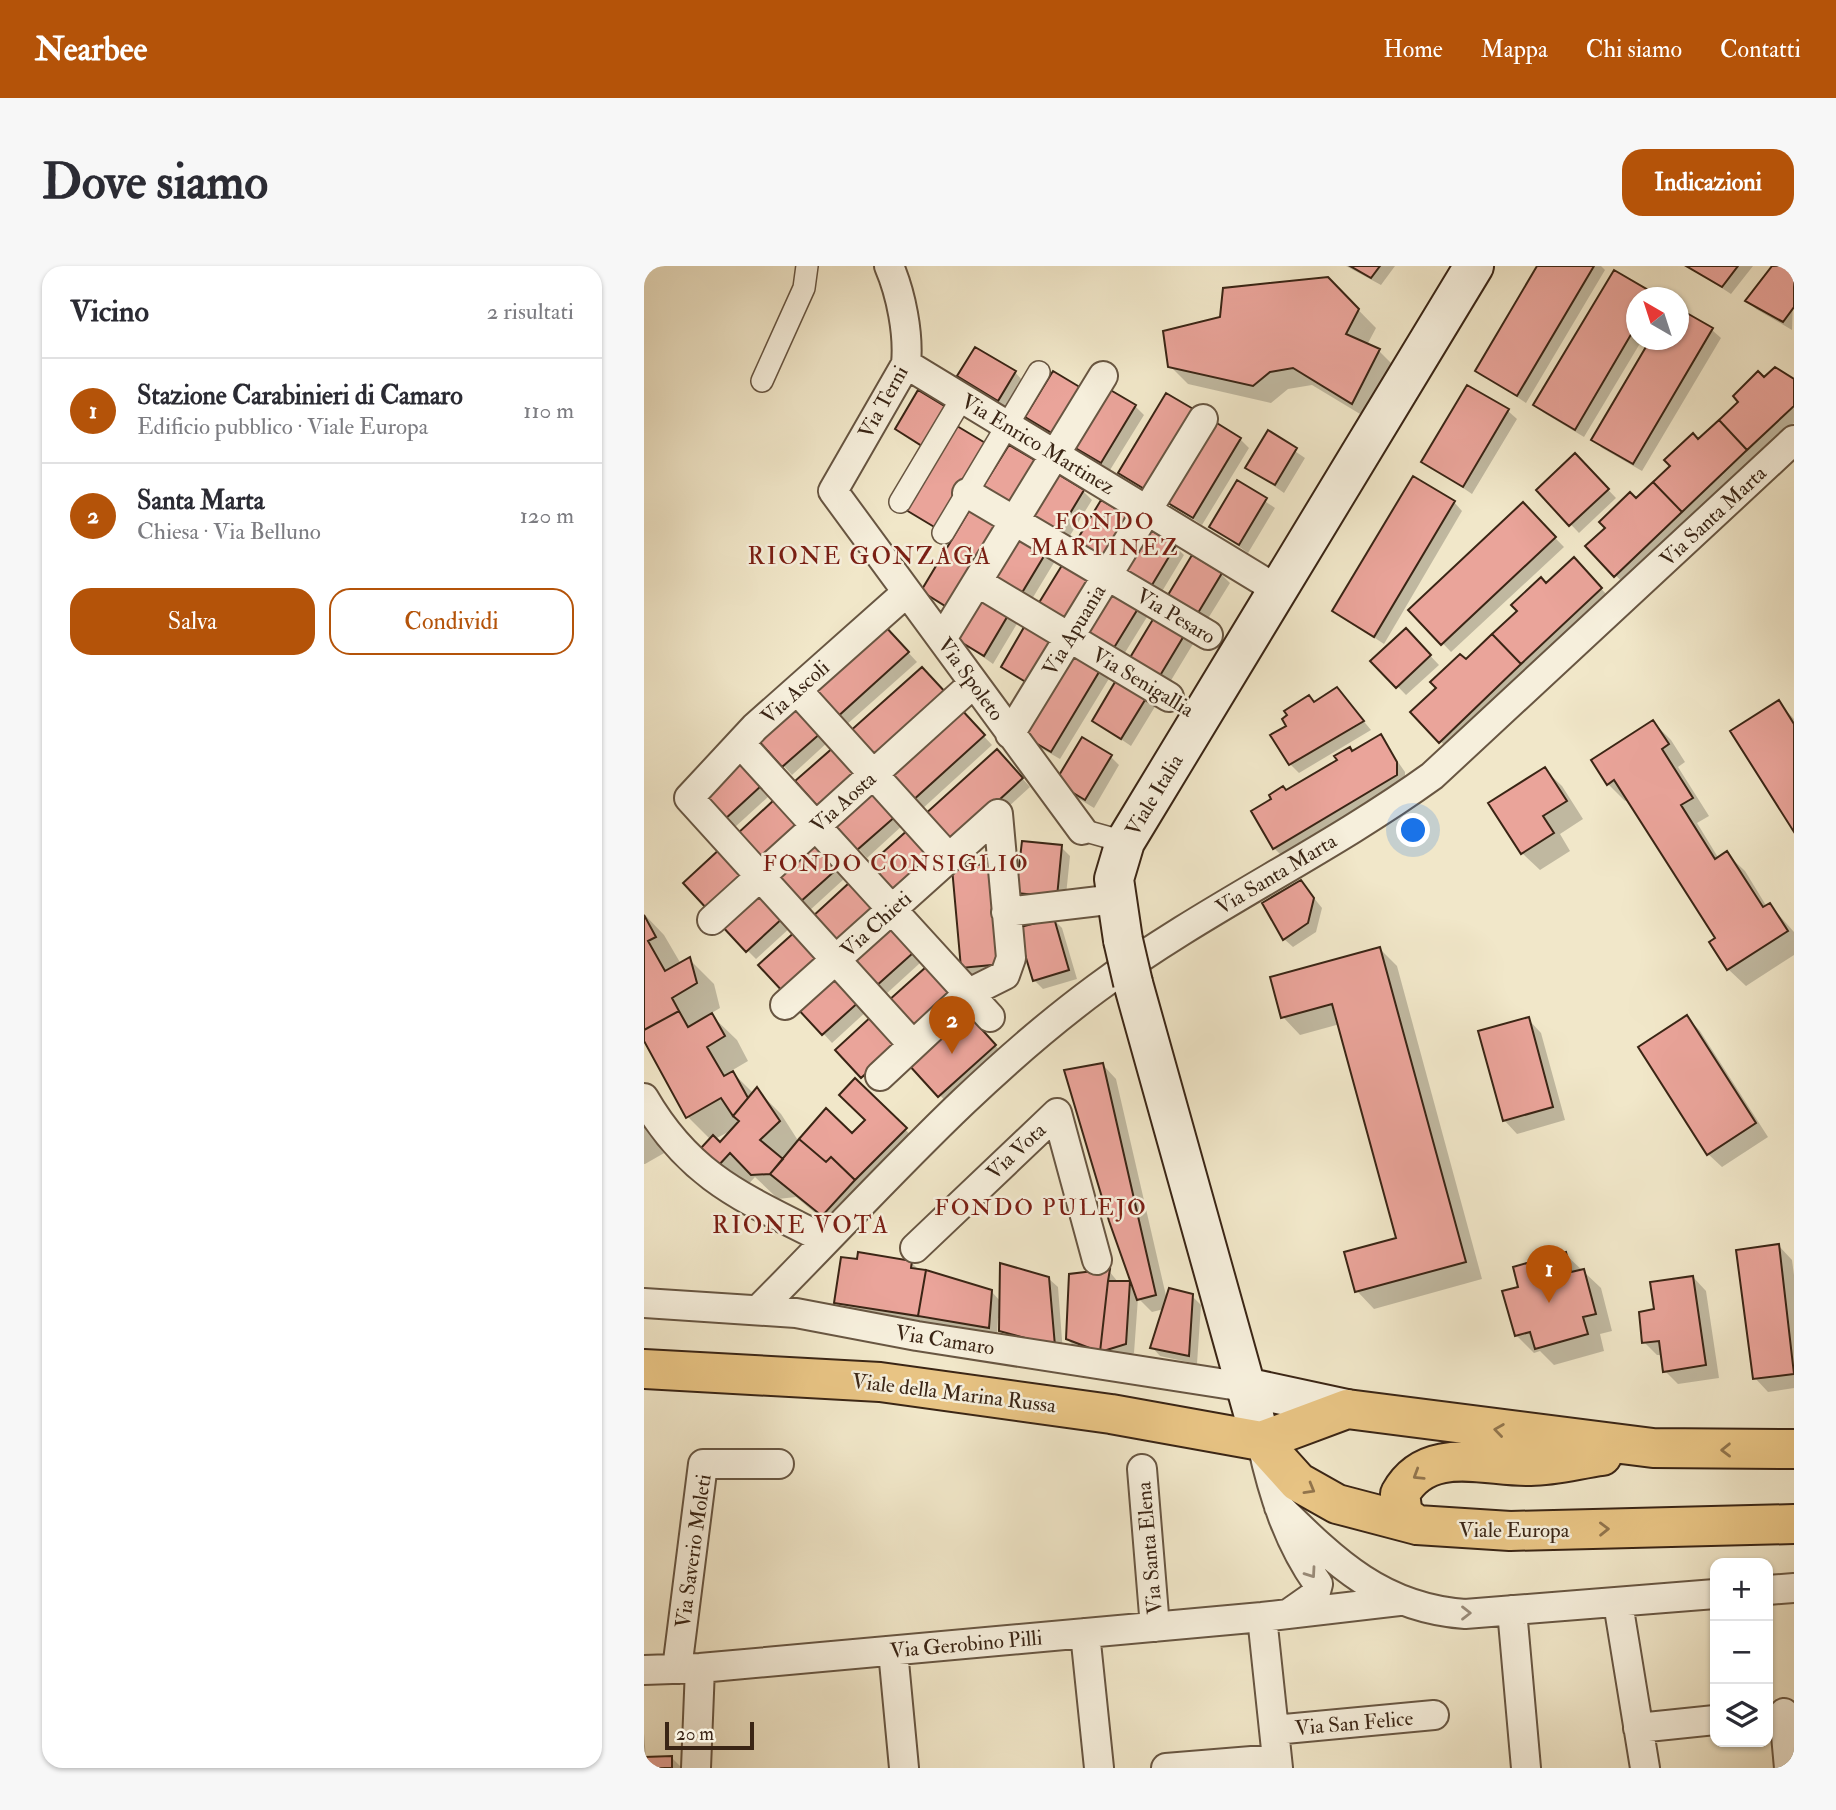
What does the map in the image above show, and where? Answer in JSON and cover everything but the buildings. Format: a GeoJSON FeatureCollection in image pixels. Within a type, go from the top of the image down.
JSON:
{"type":"FeatureCollection","features":[{"type":"Feature","properties":{"kind":"main road","name":"Viale Italia"},"geometry":{"type":"LineString","coordinates":[[1261,1441],[1133,983],[1123,940],[1114,879],[1125,842],[1201,716],[1223,644],[1278,590],[1474,266]]}},
{"type":"Feature","properties":{"kind":"main road","name":"Viale della Marina Russa"},"geometry":{"type":"LineString","coordinates":[[644,1369],[880,1382],[1111,1414],[1261,1441]]}},
{"type":"Feature","properties":{"kind":"main road"},"geometry":{"type":"LineString","coordinates":[[1245,1387],[1347,1409],[1653,1448],[1794,1450]]}},
{"type":"Feature","properties":{"kind":"main road"},"geometry":{"type":"LineString","coordinates":[[1261,1441],[1347,1409]]}},
{"type":"Feature","properties":{"kind":"main road","name":"Viale Europa"},"geometry":{"type":"LineString","coordinates":[[1261,1441],[1298,1482],[1337,1504],[1417,1525],[1510,1531],[1794,1524]]}},
{"type":"Feature","properties":{"kind":"main road"},"geometry":{"type":"LineString","coordinates":[[1417,1525],[1403,1515],[1400,1494],[1410,1480],[1434,1466],[1470,1459],[1531,1467],[1653,1448]]}},
{"type":"Feature","properties":{"kind":"street"},"geometry":{"type":"LineString","coordinates":[[762,381],[804,288],[807,266]]}},
{"type":"Feature","properties":{"kind":"street","name":"Via Terni"},"geometry":{"type":"LineString","coordinates":[[833,491],[906,364],[908,347],[889,266]]}},
{"type":"Feature","properties":{"kind":"street","name":"Via Enrico Martinez"},"geometry":{"type":"LineString","coordinates":[[906,364],[1278,590]]}},
{"type":"Feature","properties":{"kind":"street"},"geometry":{"type":"LineString","coordinates":[[943,533],[1039,372]]}},
{"type":"Feature","properties":{"kind":"street"},"geometry":{"type":"LineString","coordinates":[[942,639],[1103,376]]}},
{"type":"Feature","properties":{"kind":"street"},"geometry":{"type":"LineString","coordinates":[[900,502],[962,398]]}},
{"type":"Feature","properties":{"kind":"street","name":"Via Apuania"},"geometry":{"type":"LineString","coordinates":[[1010,734],[1203,419]]}},
{"type":"Feature","properties":{"kind":"street","name":"Via Santa Marta"},"geometry":{"type":"LineString","coordinates":[[760,1308],[938,1124],[1095,989],[1158,945],[1394,803],[1432,776],[1794,440]]}},
{"type":"Feature","properties":{"kind":"street","name":"Via Spoleto"},"geometry":{"type":"LineString","coordinates":[[833,491],[1082,830],[1125,842]]}},
{"type":"Feature","properties":{"kind":"street","name":"Via Pesaro"},"geometry":{"type":"LineString","coordinates":[[967,493],[1223,644]]}},
{"type":"Feature","properties":{"kind":"street","name":"Via Senigallia"},"geometry":{"type":"LineString","coordinates":[[977,582],[1201,716]]}},
{"type":"Feature","properties":{"kind":"street","name":"Via Ascoli"},"geometry":{"type":"LineString","coordinates":[[760,877],[689,798],[740,743],[907,592]]}},
{"type":"Feature","properties":{"kind":"street","name":"Via Aosta"},"geometry":{"type":"LineString","coordinates":[[712,920],[974,683]]}},
{"type":"Feature","properties":{"kind":"street"},"geometry":{"type":"LineString","coordinates":[[797,690],[948,858]]}},
{"type":"Feature","properties":{"kind":"street"},"geometry":{"type":"LineString","coordinates":[[740,743],[990,1017]]}},
{"type":"Feature","properties":{"kind":"street","name":"Via Chieti"},"geometry":{"type":"LineString","coordinates":[[785,1005],[998,814],[1006,912]]}},
{"type":"Feature","properties":{"kind":"street"},"geometry":{"type":"LineString","coordinates":[[760,877],[912,1045]]}},
{"type":"Feature","properties":{"kind":"street"},"geometry":{"type":"LineString","coordinates":[[880,1076],[969,993],[1005,975],[1011,958],[1006,912],[1116,899]]}},
{"type":"Feature","properties":{"kind":"street"},"geometry":{"type":"LineString","coordinates":[[644,1098],[667,1135],[700,1170],[743,1198],[826,1240]]}},
{"type":"Feature","properties":{"kind":"street","name":"Via Vota"},"geometry":{"type":"LineString","coordinates":[[915,1248],[1057,1112],[1097,1259]]}},
{"type":"Feature","properties":{"kind":"street","name":"Via Camaro"},"geometry":{"type":"LineString","coordinates":[[644,1303],[760,1308],[1245,1387]]}},
{"type":"Feature","properties":{"kind":"street"},"geometry":{"type":"LineString","coordinates":[[1166,1768],[1278,1763],[1274,1730],[1275,1616],[1315,1595],[1318,1584],[1293,1545],[1279,1507],[1261,1441]]}},
{"type":"Feature","properties":{"kind":"street","name":"Via Saverio Moleti"},"geometry":{"type":"LineString","coordinates":[[689,1669],[703,1464],[779,1464]]}},
{"type":"Feature","properties":{"kind":"street","name":"Via Santa Elena"},"geometry":{"type":"LineString","coordinates":[[1142,1469],[1155,1627]]}},
{"type":"Feature","properties":{"kind":"street"},"geometry":{"type":"LineString","coordinates":[[1279,1507],[1344,1568],[1399,1601],[1432,1612],[1465,1614],[1710,1594]]}},
{"type":"Feature","properties":{"kind":"street"},"geometry":{"type":"LineString","coordinates":[[1773,1590],[1794,1588]]}},
{"type":"Feature","properties":{"kind":"street","name":"Via Gerobino Pilli"},"geometry":{"type":"LineString","coordinates":[[644,1670],[689,1669],[893,1651],[1275,1616],[1399,1601]]}},
{"type":"Feature","properties":{"kind":"street"},"geometry":{"type":"LineString","coordinates":[[1618,1603],[1644,1768]]}},
{"type":"Feature","properties":{"kind":"street"},"geometry":{"type":"LineString","coordinates":[[1512,1610],[1526,1768]]}},
{"type":"Feature","properties":{"kind":"street"},"geometry":{"type":"LineString","coordinates":[[1085,1633],[1098,1768]]}},
{"type":"Feature","properties":{"kind":"street"},"geometry":{"type":"LineString","coordinates":[[893,1651],[904,1768]]}},
{"type":"Feature","properties":{"kind":"street"},"geometry":{"type":"LineString","coordinates":[[689,1669],[696,1768]]}},
{"type":"Feature","properties":{"kind":"street"},"geometry":{"type":"LineString","coordinates":[[1782,1713],[1789,1768]]}},
{"type":"Feature","properties":{"kind":"street","name":"Via San Felice"},"geometry":{"type":"LineString","coordinates":[[1274,1730],[1434,1715]]}},
{"type":"Feature","properties":{"kind":"street"},"geometry":{"type":"LineString","coordinates":[[1638,1728],[1710,1721]]}},
{"type":"Feature","properties":{"kind":"place","name":"Santa Marta"},"geometry":{"type":"Point","coordinates":[952,1054]}},
{"type":"Feature","properties":{"kind":"place","name":"Stazione Carabinieri di Camaro"},"geometry":{"type":"Point","coordinates":[1549,1303]}},
{"type":"Feature","properties":{"kind":"district","name":"FONDO MARTINEZ"},"geometry":{"type":"Point","coordinates":[1105,534]}},
{"type":"Feature","properties":{"kind":"district","name":"RIONE GONZAGA"},"geometry":{"type":"Point","coordinates":[870,556]}},
{"type":"Feature","properties":{"kind":"district","name":"FONDO CONSIGLIO"},"geometry":{"type":"Point","coordinates":[896,863]}},
{"type":"Feature","properties":{"kind":"district","name":"FONDO PULEJO"},"geometry":{"type":"Point","coordinates":[1041,1207]}},
{"type":"Feature","properties":{"kind":"district","name":"RIONE VOTA"},"geometry":{"type":"Point","coordinates":[801,1225]}}]}
